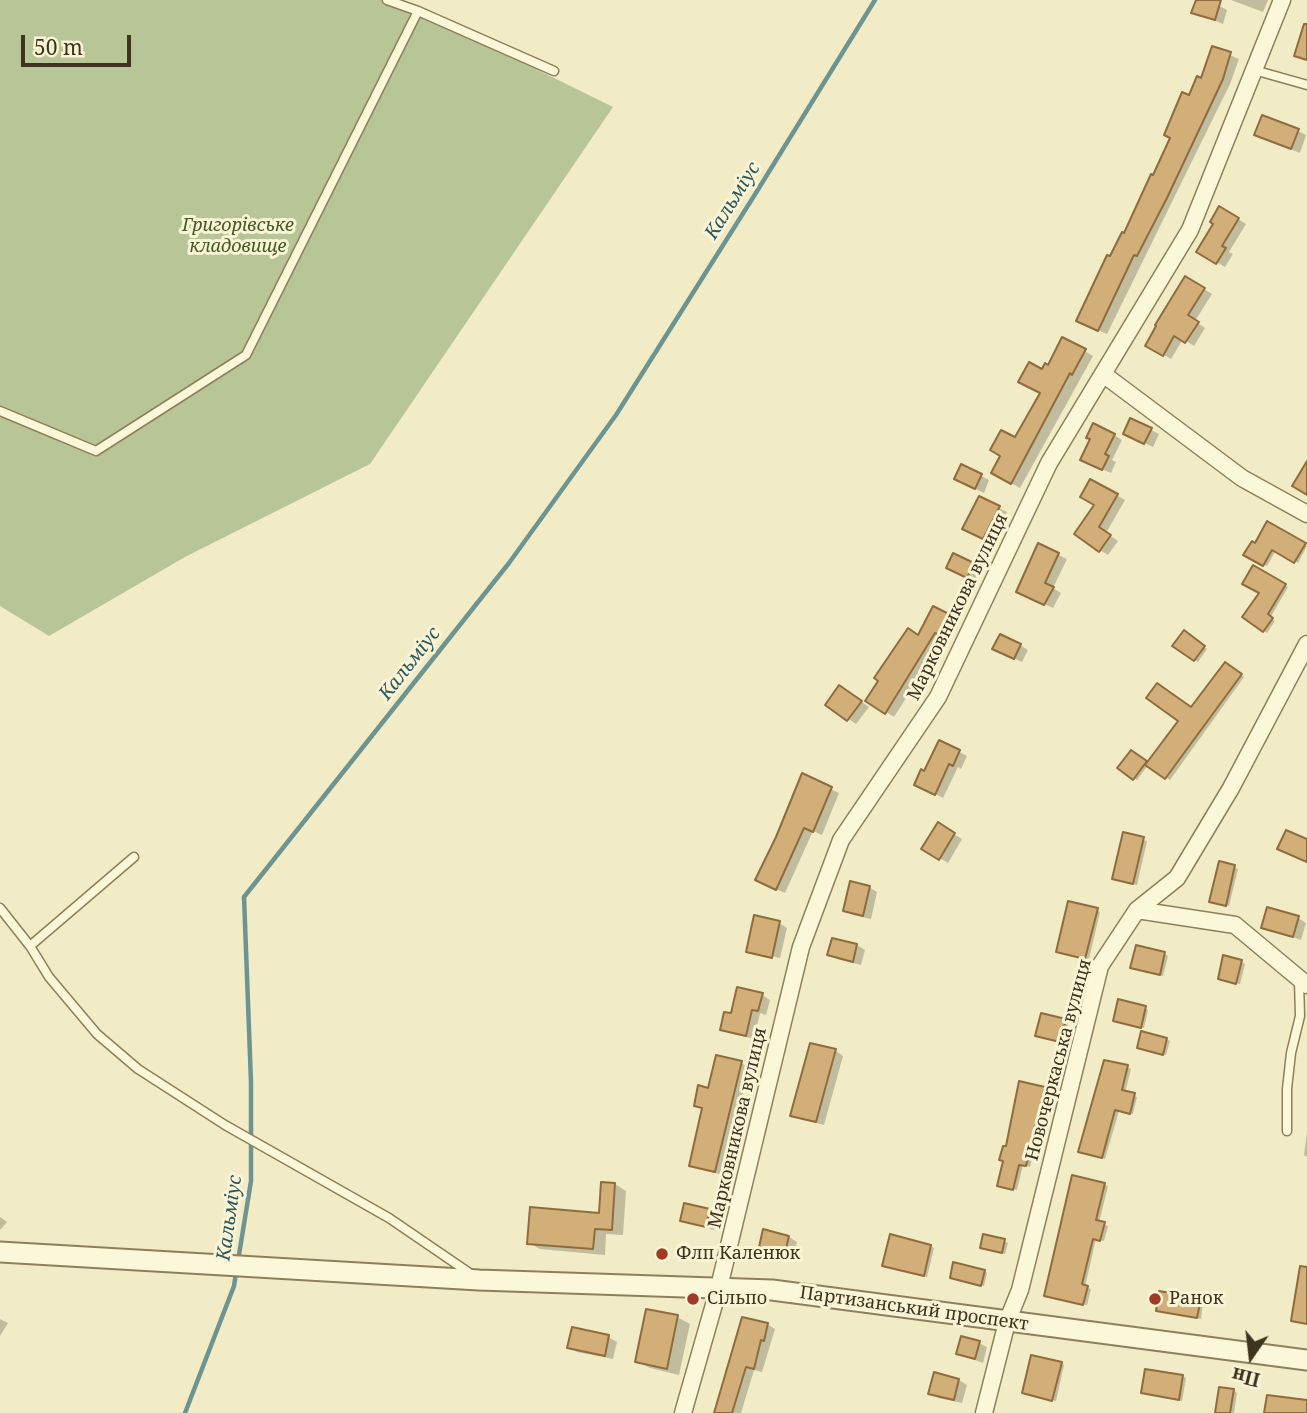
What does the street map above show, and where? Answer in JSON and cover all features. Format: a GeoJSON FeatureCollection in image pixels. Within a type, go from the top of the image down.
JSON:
{"type":"FeatureCollection","features":[{"type":"Feature","properties":{"kind":"street","name":"Марковникова вулиця"},"geometry":{"type":"LineString","coordinates":[[683,1413],[719,1287],[801,947],[841,840],[938,697],[1049,463],[1190,230],[1282,0]]}},
{"type":"Feature","properties":{"kind":"street"},"geometry":{"type":"LineString","coordinates":[[1103,374],[1242,478],[1307,514]]}},
{"type":"Feature","properties":{"kind":"street","name":"Новочеркаська вулиця"},"geometry":{"type":"LineString","coordinates":[[984,1413],[1007,1322],[1020,1290],[1100,966],[1137,911],[1177,878],[1231,788],[1307,644]]}},
{"type":"Feature","properties":{"kind":"street"},"geometry":{"type":"LineString","coordinates":[[1137,911],[1235,925],[1303,981]]}},
{"type":"Feature","properties":{"kind":"street","name":"Партизанський проспект"},"geometry":{"type":"LineString","coordinates":[[0,1252],[479,1280],[772,1290],[1307,1360]]}},
{"type":"Feature","properties":{"kind":"lane"},"geometry":{"type":"LineString","coordinates":[[387,0],[418,10],[554,71]]}},
{"type":"Feature","properties":{"kind":"lane"},"geometry":{"type":"LineString","coordinates":[[0,411],[96,451],[246,355],[418,10]]}},
{"type":"Feature","properties":{"kind":"lane"},"geometry":{"type":"LineString","coordinates":[[1254,70],[1307,85]]}},
{"type":"Feature","properties":{"kind":"lane"},"geometry":{"type":"LineString","coordinates":[[30,946],[134,857]]}},
{"type":"Feature","properties":{"kind":"lane"},"geometry":{"type":"LineString","coordinates":[[0,908],[30,946],[49,977],[97,1034],[138,1069],[225,1125],[389,1218],[479,1280]]}},
{"type":"Feature","properties":{"kind":"lane"},"geometry":{"type":"LineString","coordinates":[[1287,1131],[1287,1089],[1291,1053],[1300,1016],[1303,981]]}},
{"type":"Feature","properties":{"kind":"green space","name":"Григорівське кладовище"},"geometry":{"type":"Polygon","coordinates":[[[0,0],[387,0],[418,11],[613,107],[370,464],[185,557],[49,636],[0,606],[0,0]]]}},
{"type":"Feature","properties":{"kind":"building"},"geometry":{"type":"Polygon","coordinates":[[[1196,0],[1221,0],[1215,20],[1191,13],[1196,0]]]}},
{"type":"Feature","properties":{"kind":"building"},"geometry":{"type":"Polygon","coordinates":[[[1304,24],[1307,24],[1307,60],[1294,56],[1304,24]]]}},
{"type":"Feature","properties":{"kind":"building"},"geometry":{"type":"Polygon","coordinates":[[[1212,46],[1231,52],[1223,79],[1167,198],[1137,256],[1134,255],[1098,331],[1076,321],[1107,255],[1110,256],[1122,232],[1124,233],[1151,174],[1153,175],[1170,138],[1164,135],[1182,92],[1189,95],[1197,76],[1201,78],[1212,46]]]}},
{"type":"Feature","properties":{"kind":"building"},"geometry":{"type":"Polygon","coordinates":[[[1262,115],[1299,129],[1291,149],[1254,135],[1262,115]]]}},
{"type":"Feature","properties":{"kind":"building"},"geometry":{"type":"Polygon","coordinates":[[[1219,206],[1239,218],[1222,246],[1226,248],[1216,264],[1196,252],[1213,224],[1210,222],[1219,206]]]}},
{"type":"Feature","properties":{"kind":"building"},"geometry":{"type":"Polygon","coordinates":[[[1185,276],[1205,288],[1188,315],[1199,322],[1185,343],[1174,336],[1163,356],[1145,346],[1185,276]]]}},
{"type":"Feature","properties":{"kind":"building"},"geometry":{"type":"Polygon","coordinates":[[[1062,337],[1086,349],[1072,375],[1070,373],[1011,484],[991,473],[1000,456],[990,450],[1001,430],[1015,437],[1040,393],[1018,382],[1029,362],[1042,369],[1045,363],[1048,365],[1062,337]]]}},
{"type":"Feature","properties":{"kind":"building"},"geometry":{"type":"Polygon","coordinates":[[[1130,418],[1152,428],[1144,444],[1123,434],[1130,418]]]}},
{"type":"Feature","properties":{"kind":"building"},"geometry":{"type":"Polygon","coordinates":[[[1093,423],[1115,434],[1105,454],[1109,456],[1102,470],[1080,460],[1090,439],[1086,438],[1093,423]]]}},
{"type":"Feature","properties":{"kind":"building"},"geometry":{"type":"Polygon","coordinates":[[[1307,461],[1307,495],[1292,486],[1307,461]]]}},
{"type":"Feature","properties":{"kind":"building"},"geometry":{"type":"Polygon","coordinates":[[[961,464],[982,474],[975,489],[954,479],[961,464]]]}},
{"type":"Feature","properties":{"kind":"building"},"geometry":{"type":"Polygon","coordinates":[[[1090,479],[1118,494],[1099,527],[1111,535],[1099,552],[1074,534],[1094,505],[1080,497],[1090,479]]]}},
{"type":"Feature","properties":{"kind":"building"},"geometry":{"type":"Polygon","coordinates":[[[979,496],[1000,506],[983,539],[962,529],[979,496]]]}},
{"type":"Feature","properties":{"kind":"building"},"geometry":{"type":"Polygon","coordinates":[[[1267,521],[1306,543],[1294,563],[1272,550],[1263,566],[1243,555],[1252,541],[1255,543],[1267,521]]]}},
{"type":"Feature","properties":{"kind":"building"},"geometry":{"type":"Polygon","coordinates":[[[1038,543],[1059,553],[1045,583],[1054,587],[1044,605],[1016,592],[1038,543]]]}},
{"type":"Feature","properties":{"kind":"building"},"geometry":{"type":"Polygon","coordinates":[[[953,553],[974,563],[967,578],[946,568],[953,553]]]}},
{"type":"Feature","properties":{"kind":"building"},"geometry":{"type":"Polygon","coordinates":[[[1253,565],[1286,584],[1268,614],[1273,618],[1263,632],[1242,617],[1259,593],[1242,584],[1253,565]]]}},
{"type":"Feature","properties":{"kind":"building"},"geometry":{"type":"Polygon","coordinates":[[[933,606],[949,614],[885,714],[865,701],[878,681],[874,678],[908,628],[918,635],[933,606]]]}},
{"type":"Feature","properties":{"kind":"building"},"geometry":{"type":"Polygon","coordinates":[[[1184,630],[1205,646],[1194,661],[1172,646],[1184,630]]]}},
{"type":"Feature","properties":{"kind":"building"},"geometry":{"type":"Polygon","coordinates":[[[1000,634],[1021,644],[1014,659],[992,649],[1000,634]]]}},
{"type":"Feature","properties":{"kind":"building"},"geometry":{"type":"Polygon","coordinates":[[[1225,662],[1242,674],[1165,779],[1145,765],[1178,721],[1146,698],[1157,683],[1191,707],[1225,662]]]}},
{"type":"Feature","properties":{"kind":"building"},"geometry":{"type":"Polygon","coordinates":[[[839,685],[862,701],[847,721],[825,705],[839,685]]]}},
{"type":"Feature","properties":{"kind":"building"},"geometry":{"type":"Polygon","coordinates":[[[939,740],[960,750],[953,766],[949,764],[935,795],[914,785],[939,740]]]}},
{"type":"Feature","properties":{"kind":"building"},"geometry":{"type":"Polygon","coordinates":[[[1131,750],[1147,761],[1133,780],[1117,768],[1131,750]]]}},
{"type":"Feature","properties":{"kind":"building"},"geometry":{"type":"Polygon","coordinates":[[[802,773],[832,787],[813,832],[804,828],[776,890],[755,880],[802,773]]]}},
{"type":"Feature","properties":{"kind":"building"},"geometry":{"type":"Polygon","coordinates":[[[938,822],[955,833],[939,860],[921,849],[938,822]]]}},
{"type":"Feature","properties":{"kind":"building"},"geometry":{"type":"Polygon","coordinates":[[[1286,830],[1307,839],[1307,862],[1277,849],[1286,830]]]}},
{"type":"Feature","properties":{"kind":"building"},"geometry":{"type":"Polygon","coordinates":[[[1123,832],[1144,837],[1133,884],[1112,879],[1123,832]]]}},
{"type":"Feature","properties":{"kind":"building"},"geometry":{"type":"Polygon","coordinates":[[[1219,861],[1235,865],[1226,906],[1209,902],[1219,861]]]}},
{"type":"Feature","properties":{"kind":"building"},"geometry":{"type":"Polygon","coordinates":[[[850,881],[870,886],[863,916],[843,911],[850,881]]]}},
{"type":"Feature","properties":{"kind":"building"},"geometry":{"type":"Polygon","coordinates":[[[1068,901],[1098,908],[1085,959],[1056,952],[1068,901]]]}},
{"type":"Feature","properties":{"kind":"building"},"geometry":{"type":"Polygon","coordinates":[[[1267,907],[1299,916],[1293,937],[1261,928],[1267,907]]]}},
{"type":"Feature","properties":{"kind":"building"},"geometry":{"type":"Polygon","coordinates":[[[754,915],[780,921],[772,958],[746,952],[754,915]]]}},
{"type":"Feature","properties":{"kind":"building"},"geometry":{"type":"Polygon","coordinates":[[[832,938],[857,944],[853,962],[827,955],[832,938]]]}},
{"type":"Feature","properties":{"kind":"building"},"geometry":{"type":"Polygon","coordinates":[[[1136,945],[1165,952],[1160,975],[1130,968],[1136,945]]]}},
{"type":"Feature","properties":{"kind":"building"},"geometry":{"type":"Polygon","coordinates":[[[1223,955],[1242,960],[1236,984],[1218,979],[1223,955]]]}},
{"type":"Feature","properties":{"kind":"building"},"geometry":{"type":"Polygon","coordinates":[[[737,987],[763,993],[758,1011],[752,1010],[746,1036],[720,1030],[724,1012],[731,1013],[737,987]]]}},
{"type":"Feature","properties":{"kind":"building"},"geometry":{"type":"Polygon","coordinates":[[[1118,999],[1146,1006],[1141,1028],[1113,1021],[1118,999]]]}},
{"type":"Feature","properties":{"kind":"building"},"geometry":{"type":"Polygon","coordinates":[[[1041,1013],[1066,1019],[1060,1042],[1035,1036],[1041,1013]]]}},
{"type":"Feature","properties":{"kind":"building"},"geometry":{"type":"Polygon","coordinates":[[[1141,1031],[1167,1038],[1163,1055],[1137,1048],[1141,1031]]]}},
{"type":"Feature","properties":{"kind":"building"},"geometry":{"type":"Polygon","coordinates":[[[810,1043],[836,1049],[816,1122],[790,1116],[810,1043]]]}},
{"type":"Feature","properties":{"kind":"building"},"geometry":{"type":"Polygon","coordinates":[[[716,1055],[742,1061],[715,1172],[689,1166],[702,1108],[694,1106],[698,1085],[708,1088],[716,1055]]]}},
{"type":"Feature","properties":{"kind":"building"},"geometry":{"type":"Polygon","coordinates":[[[1104,1060],[1128,1065],[1122,1090],[1135,1093],[1130,1114],[1115,1110],[1102,1158],[1078,1152],[1104,1060]]]}},
{"type":"Feature","properties":{"kind":"building"},"geometry":{"type":"Polygon","coordinates":[[[1019,1081],[1045,1087],[1026,1166],[1019,1165],[1013,1190],[997,1186],[1003,1161],[999,1160],[1003,1146],[1006,1146],[1019,1081]]]}},
{"type":"Feature","properties":{"kind":"building"},"geometry":{"type":"Polygon","coordinates":[[[1072,1175],[1105,1183],[1096,1220],[1105,1222],[1100,1241],[1093,1239],[1082,1284],[1088,1286],[1083,1305],[1044,1296],[1072,1175]]]}},
{"type":"Feature","properties":{"kind":"building"},"geometry":{"type":"Polygon","coordinates":[[[601,1182],[615,1183],[612,1230],[595,1229],[593,1249],[527,1244],[530,1207],[599,1213],[601,1182]]]}},
{"type":"Feature","properties":{"kind":"building"},"geometry":{"type":"Polygon","coordinates":[[[684,1203],[710,1209],[706,1227],[680,1221],[684,1203]]]}},
{"type":"Feature","properties":{"kind":"building"},"geometry":{"type":"Polygon","coordinates":[[[763,1229],[789,1236],[785,1253],[759,1247],[763,1229]]]}},
{"type":"Feature","properties":{"kind":"building"},"geometry":{"type":"Polygon","coordinates":[[[890,1234],[931,1245],[924,1276],[882,1266],[890,1234]]]}},
{"type":"Feature","properties":{"kind":"building"},"geometry":{"type":"Polygon","coordinates":[[[983,1234],[1005,1239],[1002,1253],[980,1248],[983,1234]]]}},
{"type":"Feature","properties":{"kind":"building"},"geometry":{"type":"Polygon","coordinates":[[[953,1262],[985,1270],[981,1286],[950,1278],[953,1262]]]}},
{"type":"Feature","properties":{"kind":"building"},"geometry":{"type":"Polygon","coordinates":[[[1300,1266],[1307,1267],[1307,1324],[1291,1321],[1300,1266]]]}},
{"type":"Feature","properties":{"kind":"building"},"geometry":{"type":"Polygon","coordinates":[[[1159,1291],[1201,1298],[1197,1318],[1156,1311],[1159,1291]]]}},
{"type":"Feature","properties":{"kind":"building"},"geometry":{"type":"Polygon","coordinates":[[[646,1309],[678,1315],[667,1369],[635,1362],[646,1309]]]}},
{"type":"Feature","properties":{"kind":"building"},"geometry":{"type":"Polygon","coordinates":[[[742,1317],[768,1323],[764,1341],[761,1340],[754,1369],[746,1367],[732,1413],[714,1413],[742,1317]]]}},
{"type":"Feature","properties":{"kind":"building"},"geometry":{"type":"Polygon","coordinates":[[[572,1327],[609,1335],[605,1356],[567,1348],[572,1327]]]}},
{"type":"Feature","properties":{"kind":"building"},"geometry":{"type":"Polygon","coordinates":[[[961,1336],[980,1341],[975,1359],[956,1354],[961,1336]]]}},
{"type":"Feature","properties":{"kind":"building"},"geometry":{"type":"Polygon","coordinates":[[[1031,1355],[1062,1362],[1052,1401],[1022,1393],[1031,1355]]]}},
{"type":"Feature","properties":{"kind":"building"},"geometry":{"type":"Polygon","coordinates":[[[1145,1369],[1183,1375],[1179,1400],[1141,1393],[1145,1369]]]}},
{"type":"Feature","properties":{"kind":"building"},"geometry":{"type":"Polygon","coordinates":[[[934,1372],[959,1379],[954,1400],[928,1394],[934,1372]]]}},
{"type":"Feature","properties":{"kind":"building"},"geometry":{"type":"Polygon","coordinates":[[[1219,1387],[1234,1389],[1230,1413],[1215,1413],[1219,1387]]]}},
{"type":"Feature","properties":{"kind":"building"},"geometry":{"type":"Polygon","coordinates":[[[1267,1395],[1307,1400],[1307,1413],[1264,1413],[1267,1395]]]}},
{"type":"Feature","properties":{"kind":"waterway","name":"Кальміус"},"geometry":{"type":"LineString","coordinates":[[238,1261],[251,1181],[251,1082],[244,897],[509,563],[616,415],[875,0]]}},
{"type":"Feature","properties":{"kind":"waterway","name":"Кальміус"},"geometry":{"type":"LineString","coordinates":[[185,1413],[234,1286],[236,1273]]}},
{"type":"Feature","properties":{"kind":"place","name":"Флп Каленюк"},"geometry":{"type":"Point","coordinates":[662,1254]}},
{"type":"Feature","properties":{"kind":"place","name":"Сільпо"},"geometry":{"type":"Point","coordinates":[693,1299]}},
{"type":"Feature","properties":{"kind":"place","name":"Ранок"},"geometry":{"type":"Point","coordinates":[1155,1299]}}]}
